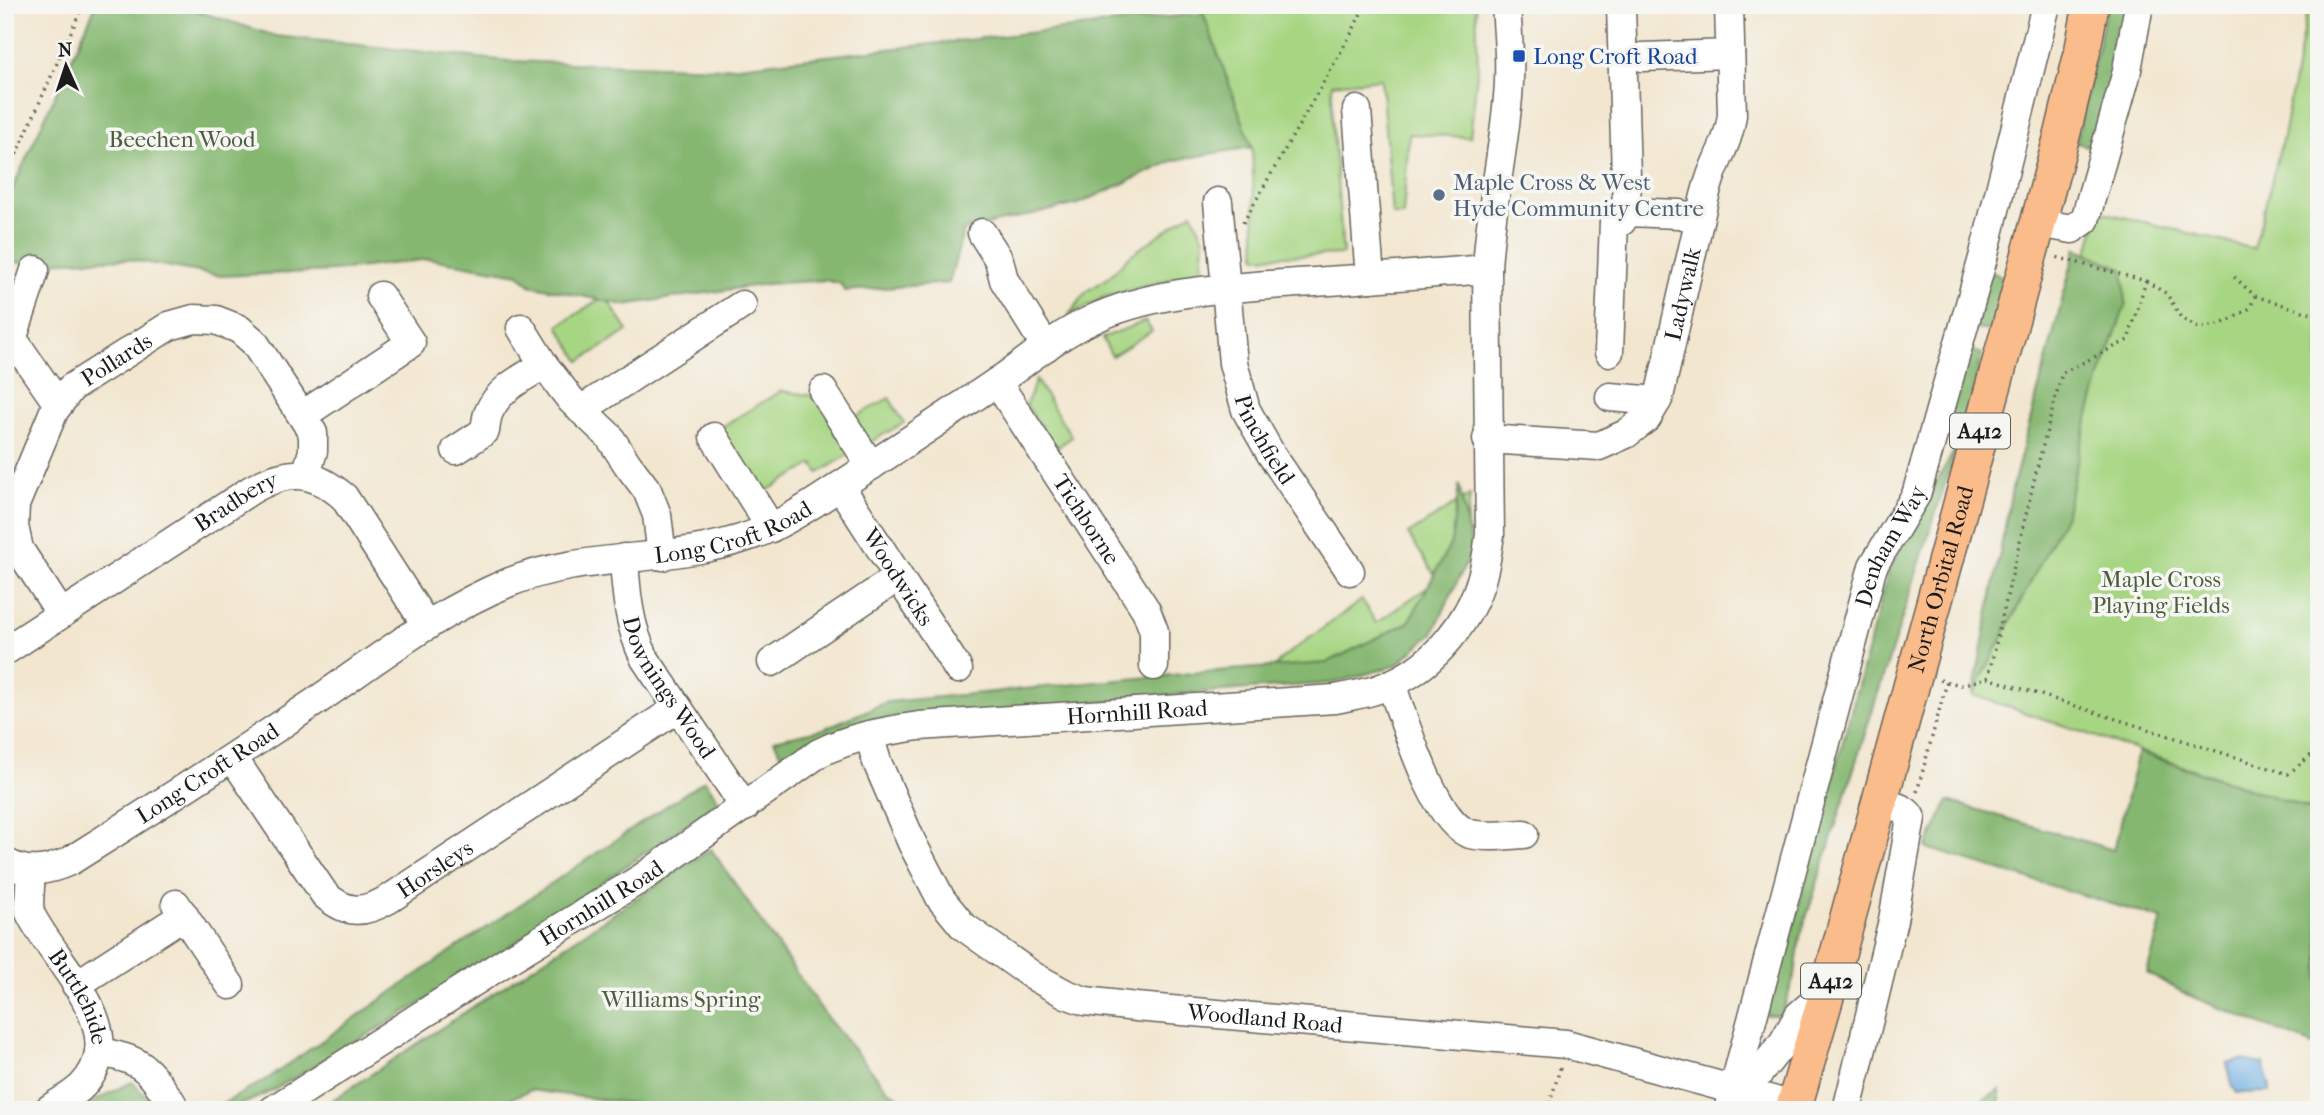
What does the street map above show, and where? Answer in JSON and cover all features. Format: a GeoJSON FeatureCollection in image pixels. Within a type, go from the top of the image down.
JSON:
{"type":"FeatureCollection","features":[{"type":"Feature","properties":{"kind":"main road","name":"North Orbital Road"},"geometry":{"type":"LineString","coordinates":[[1794,1108],[2031,248],[2082,53],[2091,5]]}},
{"type":"Feature","properties":{"kind":"street","name":"Hornhill Road"},"geometry":{"type":"LineString","coordinates":[[274,1110],[511,958],[642,878],[818,753],[835,745],[869,734],[919,726],[1335,699],[1391,684],[1427,662],[1455,632],[1478,590],[1490,534],[1487,269],[1508,95],[1506,5]]}},
{"type":"Feature","properties":{"kind":"street"},"geometry":{"type":"LineString","coordinates":[[1609,352],[1614,221],[1622,220],[1627,212],[1621,5]]}},
{"type":"Feature","properties":{"kind":"street","name":"Ladywalk"},"geometry":{"type":"LineString","coordinates":[[1488,439],[1600,446],[1626,434],[1647,418],[1657,401],[1699,219],[1711,176],[1728,140],[1730,129],[1732,115],[1729,5]]}},
{"type":"Feature","properties":{"kind":"street","name":"Denham Way"},"geometry":{"type":"LineString","coordinates":[[1731,1099],[1873,566],[1916,495],[1983,258],[2046,5]]}},
{"type":"Feature","properties":{"kind":"street"},"geometry":{"type":"LineString","coordinates":[[1983,258],[2031,248],[2085,220],[2126,75],[2139,5]]}},
{"type":"Feature","properties":{"kind":"street"},"geometry":{"type":"LineString","coordinates":[[1642,57],[1730,54]]}},
{"type":"Feature","properties":{"kind":"street"},"geometry":{"type":"LineString","coordinates":[[1357,110],[1370,278]]}},
{"type":"Feature","properties":{"kind":"street","name":"Pinchfield"},"geometry":{"type":"LineString","coordinates":[[1218,202],[1233,363],[1246,410],[1271,454],[1350,571]]}},
{"type":"Feature","properties":{"kind":"street"},"geometry":{"type":"LineString","coordinates":[[1627,212],[1679,214],[1699,219]]}},
{"type":"Feature","properties":{"kind":"street"},"geometry":{"type":"LineString","coordinates":[[982,233],[999,260],[1004,280],[1046,347]]}},
{"type":"Feature","properties":{"kind":"street","name":"Long Croft Road"},"geometry":{"type":"LineString","coordinates":[[18,866],[55,868],[71,861],[233,758],[427,625],[486,592],[514,580],[570,565],[662,556],[718,545],[771,528],[871,466],[1046,347],[1089,321],[1128,306],[1227,288],[1487,269]]}},
{"type":"Feature","properties":{"kind":"street"},"geometry":{"type":"LineString","coordinates":[[35,270],[8,342],[17,345],[58,404]]}},
{"type":"Feature","properties":{"kind":"street"},"geometry":{"type":"LineString","coordinates":[[303,415],[411,343],[380,296]]}},
{"type":"Feature","properties":{"kind":"street"},"geometry":{"type":"LineString","coordinates":[[581,410],[742,305]]}},
{"type":"Feature","properties":{"kind":"street","name":"Pollards"},"geometry":{"type":"LineString","coordinates":[[61,614],[19,549],[13,526],[15,505],[58,404],[71,388],[169,326],[183,320],[206,318],[228,323],[254,342],[313,433],[313,450],[306,475]]}},
{"type":"Feature","properties":{"kind":"street"},"geometry":{"type":"LineString","coordinates":[[521,328],[544,365],[571,400],[609,436],[647,489],[657,515],[662,556]]}},
{"type":"Feature","properties":{"kind":"street"},"geometry":{"type":"LineString","coordinates":[[456,450],[485,431],[487,417],[503,391],[544,365]]}},
{"type":"Feature","properties":{"kind":"street","name":"Tichborne"},"geometry":{"type":"LineString","coordinates":[[997,382],[1146,610],[1154,631],[1154,666]]}},
{"type":"Feature","properties":{"kind":"street"},"geometry":{"type":"LineString","coordinates":[[823,391],[871,466]]}},
{"type":"Feature","properties":{"kind":"street"},"geometry":{"type":"LineString","coordinates":[[1610,397],[1657,401]]}},
{"type":"Feature","properties":{"kind":"street"},"geometry":{"type":"LineString","coordinates":[[715,437],[771,528]]}},
{"type":"Feature","properties":{"kind":"street","name":"Bradbery"},"geometry":{"type":"LineString","coordinates":[[5,652],[267,481],[294,474],[306,475],[332,486],[344,497],[427,625]]}},
{"type":"Feature","properties":{"kind":"street","name":"Woodwicks"},"geometry":{"type":"LineString","coordinates":[[840,486],[958,668]]}},
{"type":"Feature","properties":{"kind":"street","name":"Downings Wood"},"geometry":{"type":"LineString","coordinates":[[624,558],[627,597],[636,642],[745,807]]}},
{"type":"Feature","properties":{"kind":"street"},"geometry":{"type":"LineString","coordinates":[[772,662],[898,577]]}},
{"type":"Feature","properties":{"kind":"street"},"geometry":{"type":"LineString","coordinates":[[1391,684],[1435,797],[1451,820],[1459,829],[1471,834],[1524,834]]}},
{"type":"Feature","properties":{"kind":"street","name":"Horsleys"},"geometry":{"type":"LineString","coordinates":[[233,758],[325,895],[345,909],[367,909],[389,899],[678,708]]}},
{"type":"Feature","properties":{"kind":"street","name":"Woodland Road"},"geometry":{"type":"LineString","coordinates":[[869,734],[877,762],[912,843],[941,899],[953,916],[975,936],[1033,976],[1066,994],[1085,1001],[1136,1007],[1566,1044],[1731,1099],[1794,1108]]}},
{"type":"Feature","properties":{"kind":"street"},"geometry":{"type":"LineString","coordinates":[[1847,1110],[1893,920],[1911,818],[1905,810],[1880,802]]}},
{"type":"Feature","properties":{"kind":"street","name":"Buttlehide"},"geometry":{"type":"LineString","coordinates":[[18,866],[30,913],[95,1018],[99,1033],[99,1052],[91,1074],[82,1086],[48,1110]]}},
{"type":"Feature","properties":{"kind":"street"},"geometry":{"type":"LineString","coordinates":[[76,985],[180,910],[230,985]]}},
{"type":"Feature","properties":{"kind":"street"},"geometry":{"type":"LineString","coordinates":[[1731,1099],[1759,1073],[1783,1043],[1799,1015],[1828,990]]}},
{"type":"Feature","properties":{"kind":"street"},"geometry":{"type":"LineString","coordinates":[[99,1052],[126,1057],[141,1065],[172,1104]]}},
{"type":"Feature","properties":{"kind":"path"},"geometry":{"type":"LineString","coordinates":[[5,180],[83,5]]}},
{"type":"Feature","properties":{"kind":"path"},"geometry":{"type":"LineString","coordinates":[[1223,249],[1233,242],[1365,5]]}},
{"type":"Feature","properties":{"kind":"path"},"geometry":{"type":"LineString","coordinates":[[2031,248],[2146,281],[2168,294],[2181,318],[2198,328],[2232,320],[2249,308],[2255,296]]}},
{"type":"Feature","properties":{"kind":"path"},"geometry":{"type":"LineString","coordinates":[[2231,274],[2255,296],[2315,314],[2319,300]]}},
{"type":"Feature","properties":{"kind":"path"},"geometry":{"type":"LineString","coordinates":[[1988,678],[2062,373],[2128,340],[2146,281]]}},
{"type":"Feature","properties":{"kind":"path"},"geometry":{"type":"LineString","coordinates":[[1914,674],[1961,685],[1988,678],[2288,774],[2319,749]]}},
{"type":"Feature","properties":{"kind":"path"},"geometry":{"type":"LineString","coordinates":[[1548,1110],[1566,1044]]}},
{"type":"Feature","properties":{"kind":"green space","name":"Beechen Wood"},"geometry":{"type":"Polygon","coordinates":[[[96,5],[178,5],[276,36],[508,61],[721,68],[1203,13],[1252,147],[1175,160],[1078,204],[964,230],[949,283],[844,291],[841,284],[825,280],[767,284],[624,305],[530,285],[519,274],[430,259],[333,271],[221,276],[127,259],[5,263],[5,205],[96,5]]]}},
{"type":"Feature","properties":{"kind":"green space"},"geometry":{"type":"Polygon","coordinates":[[[1200,5],[1476,5],[1478,66],[1470,137],[1409,134],[1403,215],[1392,215],[1381,79],[1332,84],[1343,254],[1256,257],[1252,147],[1200,5]]]}},
{"type":"Feature","properties":{"kind":"green space"},"geometry":{"type":"Polygon","coordinates":[[[2107,5],[2130,5],[2092,147],[2076,143],[2107,5]]]}},
{"type":"Feature","properties":{"kind":"green space","name":"Maple Cross Playing Fields"},"geometry":{"type":"Polygon","coordinates":[[[2308,5],[2319,5],[2319,812],[1973,695],[2022,497],[2099,211],[2254,249],[2283,137],[2308,5]]]}},
{"type":"Feature","properties":{"kind":"green space"},"geometry":{"type":"Polygon","coordinates":[[[1192,212],[1204,239],[1202,271],[1107,296],[1068,316],[1086,292],[1109,277],[1128,257],[1192,212]]]}},
{"type":"Feature","properties":{"kind":"green space"},"geometry":{"type":"Polygon","coordinates":[[[2076,248],[2123,269],[2126,303],[2099,380],[2066,513],[1973,695],[2012,489],[2076,248]]]}},
{"type":"Feature","properties":{"kind":"green space"},"geometry":{"type":"Polygon","coordinates":[[[1988,271],[2007,278],[1990,331],[1975,329],[1988,271]]]}},
{"type":"Feature","properties":{"kind":"green space"},"geometry":{"type":"Polygon","coordinates":[[[605,296],[628,331],[580,361],[558,326],[605,296]]]}},
{"type":"Feature","properties":{"kind":"green space"},"geometry":{"type":"Polygon","coordinates":[[[1145,321],[1152,331],[1112,356],[1102,338],[1145,321]]]}},
{"type":"Feature","properties":{"kind":"green space"},"geometry":{"type":"Polygon","coordinates":[[[1965,348],[1982,354],[1967,421],[1948,416],[1965,348]]]}},
{"type":"Feature","properties":{"kind":"green space"},"geometry":{"type":"Polygon","coordinates":[[[1036,380],[1072,437],[1056,448],[1026,405],[1036,380]]]}},
{"type":"Feature","properties":{"kind":"green space"},"geometry":{"type":"Polygon","coordinates":[[[781,391],[822,397],[856,450],[819,473],[813,464],[756,497],[713,432],[781,391]]]}},
{"type":"Feature","properties":{"kind":"green space"},"geometry":{"type":"Polygon","coordinates":[[[889,398],[904,423],[861,447],[844,423],[889,398]]]}},
{"type":"Feature","properties":{"kind":"green space"},"geometry":{"type":"Polygon","coordinates":[[[1957,446],[1800,937],[1795,975],[1781,1015],[1766,1015],[1788,945],[1888,574],[1920,509],[1957,446]]]}},
{"type":"Feature","properties":{"kind":"green space"},"geometry":{"type":"Polygon","coordinates":[[[1459,484],[1472,550],[1433,633],[1395,666],[1333,683],[997,712],[887,718],[783,760],[774,740],[823,729],[887,702],[1326,663],[1409,622],[1451,543],[1459,484]]]}},
{"type":"Feature","properties":{"kind":"green space"},"geometry":{"type":"Polygon","coordinates":[[[1470,495],[1461,574],[1437,616],[1401,647],[1264,680],[1281,659],[1362,600],[1376,623],[1438,580],[1408,534],[1470,495]]]}},
{"type":"Feature","properties":{"kind":"green space"},"geometry":{"type":"Polygon","coordinates":[[[2138,752],[2319,812],[2319,1047],[2190,996],[2147,973],[2162,919],[1926,848],[1948,801],[2114,850],[2138,752]]]}},
{"type":"Feature","properties":{"kind":"green space"},"geometry":{"type":"Polygon","coordinates":[[[705,780],[719,802],[462,979],[272,1091],[229,1110],[212,1110],[270,1077],[705,780]]]}},
{"type":"Feature","properties":{"kind":"green space","name":"Williams Spring"},"geometry":{"type":"Polygon","coordinates":[[[711,849],[828,1019],[888,1090],[920,1110],[679,1110],[530,1090],[485,1110],[319,1109],[711,849]]]}},
{"type":"Feature","properties":{"kind":"green space"},"geometry":{"type":"Polygon","coordinates":[[[132,1082],[159,1110],[83,1110],[94,1101],[132,1082]]]}},
{"type":"Feature","properties":{"kind":"green space"},"geometry":{"type":"Polygon","coordinates":[[[2000,1090],[2000,1110],[1965,1110],[2000,1090]]]}},
{"type":"Feature","properties":{"kind":"water"},"geometry":{"type":"Polygon","coordinates":[[[2243,1060],[2264,1064],[2270,1092],[2237,1093],[2232,1085],[2227,1063],[2243,1060]]]}},
{"type":"Feature","properties":{"kind":"place","name":"Long Croft Road"},"geometry":{"type":"Point","coordinates":[1519,56]}},
{"type":"Feature","properties":{"kind":"place","name":"Maple Cross & West Hyde Community Centre"},"geometry":{"type":"Point","coordinates":[1439,195]}}]}
